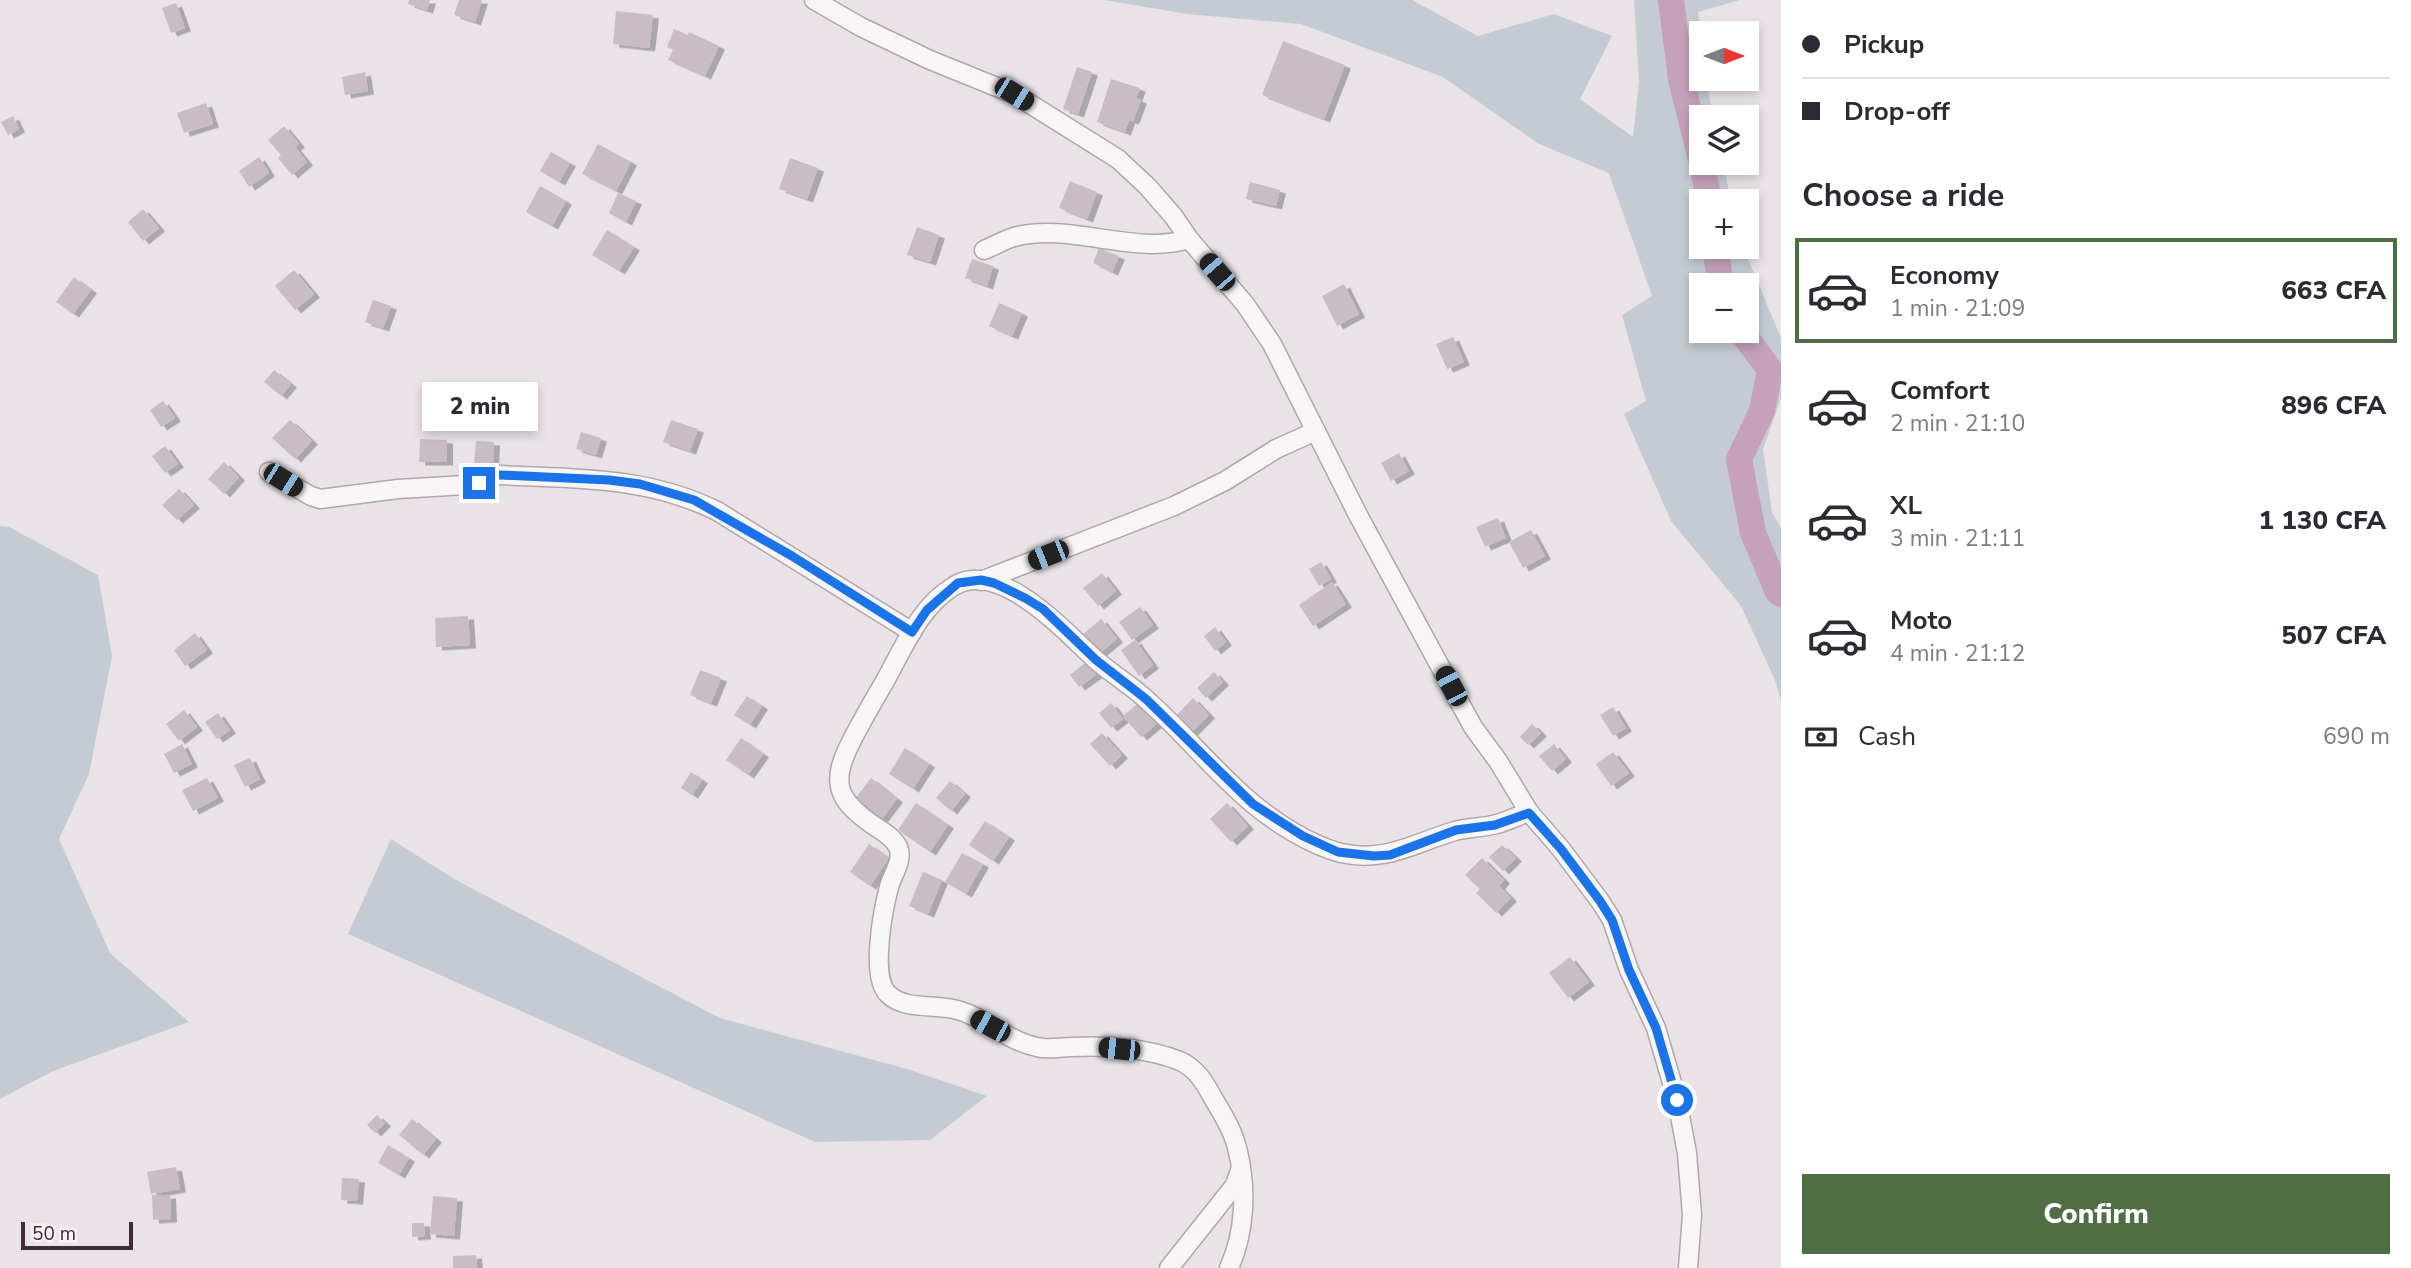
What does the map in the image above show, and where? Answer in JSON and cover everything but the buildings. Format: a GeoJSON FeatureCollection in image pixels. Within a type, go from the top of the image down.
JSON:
{"type":"FeatureCollection","features":[{"type":"Feature","properties":{"kind":"street"},"geometry":{"type":"LineString","coordinates":[[814,0],[861,27],[930,60],[1014,94],[1118,159],[1149,187],[1245,304],[1272,344],[1358,515],[1473,727],[1498,761],[1529,813],[1561,849],[1612,920],[1629,970],[1656,1028],[1677,1100],[1692,1214],[1688,1268]]}},
{"type":"Feature","properties":{"kind":"street"},"geometry":{"type":"LineString","coordinates":[[984,250],[1013,237],[1027,235],[1170,245],[1189,239]]}},
{"type":"Feature","properties":{"kind":"street"},"geometry":{"type":"LineString","coordinates":[[981,580],[1174,506],[1225,481],[1276,449],[1317,431]]}},
{"type":"Feature","properties":{"kind":"street"},"geometry":{"type":"LineString","coordinates":[[270,471],[297,489],[320,499],[398,489],[466,485],[479,483],[491,475],[609,480],[650,487],[694,500],[717,511],[912,632]]}},
{"type":"Feature","properties":{"kind":"street"},"geometry":{"type":"LineString","coordinates":[[1229,1268],[1240,1241],[1242,1218],[1238,1151],[1229,1126],[1205,1082],[1184,1063],[1141,1052],[1098,1047],[1041,1049],[1017,1041],[959,1010],[905,1004],[895,1000],[881,986],[878,959],[889,888],[900,856],[897,845],[888,835],[844,801],[838,786],[849,744],[912,632],[927,610],[950,589],[968,580],[981,580],[1006,589],[1043,609],[1096,660],[1146,699],[1253,804],[1277,821],[1338,852],[1390,855],[1456,830],[1495,825],[1529,813]]}},
{"type":"Feature","properties":{"kind":"street"},"geometry":{"type":"LineString","coordinates":[[1169,1268],[1235,1185],[1240,1170]]}},
{"type":"Feature","properties":{"kind":"shaded area"},"geometry":{"type":"Polygon","coordinates":[[[1104,0],[1412,0],[1478,36],[1554,14],[1612,36],[1580,99],[1633,137],[1639,82],[1634,0],[1740,0],[1698,12],[1699,21],[1689,21],[1689,91],[1708,91],[1711,105],[1689,105],[1689,175],[1726,175],[1728,189],[1689,189],[1689,259],[1748,259],[1754,273],[1689,273],[1689,343],[1759,343],[1759,285],[1781,338],[1781,398],[1763,449],[1772,512],[1781,528],[1781,701],[1775,680],[1741,606],[1671,521],[1624,414],[1646,401],[1622,315],[1652,296],[1609,173],[1539,144],[1443,77],[1301,24],[1187,14],[1104,0]]]}},
{"type":"Feature","properties":{"kind":"shaded area"},"geometry":{"type":"Polygon","coordinates":[[[0,526],[9,527],[98,575],[112,656],[89,774],[59,839],[110,953],[189,1022],[53,1071],[0,1099],[0,526]]]}},
{"type":"Feature","properties":{"kind":"shaded area"},"geometry":{"type":"Polygon","coordinates":[[[391,839],[454,879],[720,1018],[907,1069],[987,1096],[930,1140],[815,1142],[348,934],[391,839]]]}},
{"type":"Feature","properties":{"kind":"waterway"},"geometry":{"type":"LineString","coordinates":[[1671,0],[1681,79],[1689,111]]}},
{"type":"Feature","properties":{"kind":"waterway"},"geometry":{"type":"LineString","coordinates":[[1704,175],[1707,189]]}},
{"type":"Feature","properties":{"kind":"waterway"},"geometry":{"type":"LineString","coordinates":[[1717,259],[1719,273]]}},
{"type":"Feature","properties":{"kind":"waterway"},"geometry":{"type":"LineString","coordinates":[[1750,343],[1770,370],[1762,411],[1739,459],[1753,533],[1781,594]]}},
{"type":"Feature","properties":{"kind":"route"},"geometry":{"type":"LineString","coordinates":[[479,483],[491,475],[609,480],[640,484],[694,500],[792,556],[912,632],[927,610],[958,583],[981,580],[994,583],[1043,609],[1096,660],[1146,699],[1253,804],[1303,836],[1338,852],[1390,855],[1456,830],[1495,825],[1529,813],[1561,849],[1612,920],[1629,970],[1656,1028],[1677,1100]]}}]}
